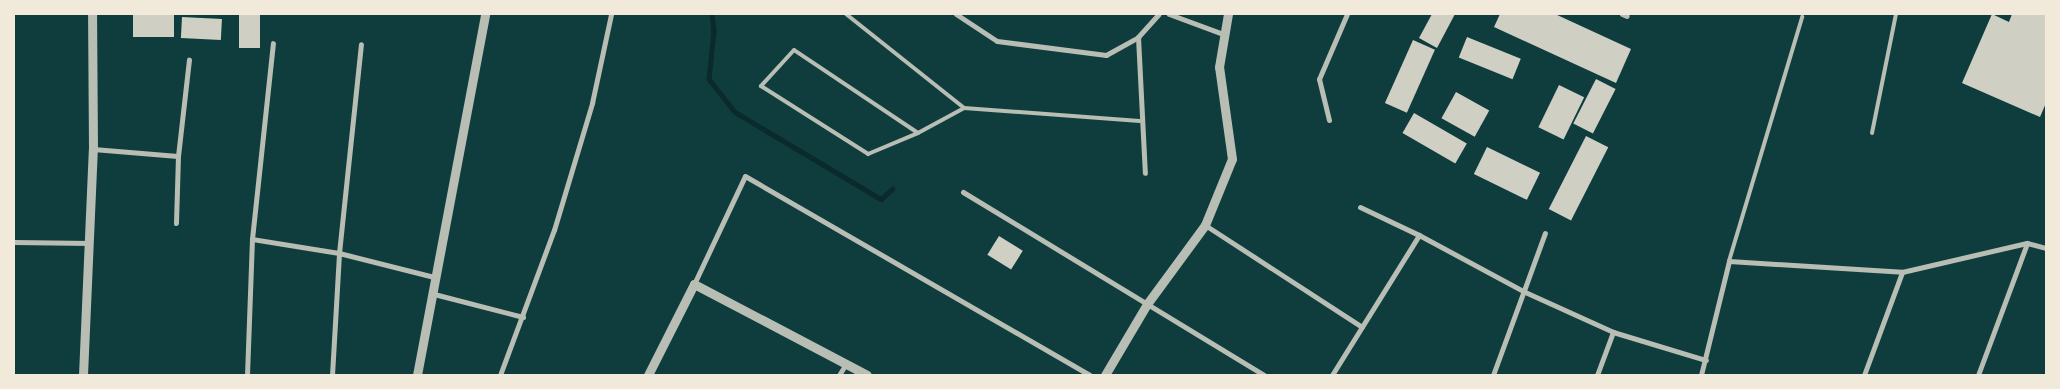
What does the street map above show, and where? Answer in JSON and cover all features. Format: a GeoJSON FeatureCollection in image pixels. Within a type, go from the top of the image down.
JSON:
{"type":"FeatureCollection","features":[{"type":"Feature","properties":{"kind":"street"},"geometry":{"type":"LineString","coordinates":[[83,375],[93,149],[92,14]]}},
{"type":"Feature","properties":{"kind":"street"},"geometry":{"type":"LineString","coordinates":[[417,375],[434,294],[434,277],[485,14]]}},
{"type":"Feature","properties":{"kind":"street"},"geometry":{"type":"LineString","coordinates":[[500,375],[554,230],[592,103],[611,14]]}},
{"type":"Feature","properties":{"kind":"street"},"geometry":{"type":"LineString","coordinates":[[956,14],[997,41],[1054,50],[1106,55],[1138,37],[1160,14]]}},
{"type":"Feature","properties":{"kind":"street"},"geometry":{"type":"LineString","coordinates":[[1169,14],[1223,34]]}},
{"type":"Feature","properties":{"kind":"street"},"geometry":{"type":"LineString","coordinates":[[1105,375],[1147,304],[1205,224],[1232,159],[1219,67],[1223,34],[1228,14]]}},
{"type":"Feature","properties":{"kind":"street"},"geometry":{"type":"LineString","coordinates":[[1329,120],[1319,79],[1347,14]]}},
{"type":"Feature","properties":{"kind":"street"},"geometry":{"type":"LineString","coordinates":[[1138,37],[1140,121],[1144,174]]}},
{"type":"Feature","properties":{"kind":"street"},"geometry":{"type":"LineString","coordinates":[[247,375],[252,239],[273,43]]}},
{"type":"Feature","properties":{"kind":"street"},"geometry":{"type":"LineString","coordinates":[[332,375],[339,253],[361,44]]}},
{"type":"Feature","properties":{"kind":"street"},"geometry":{"type":"LineString","coordinates":[[176,223],[178,156],[189,60]]}},
{"type":"Feature","properties":{"kind":"street"},"geometry":{"type":"LineString","coordinates":[[93,149],[178,156]]}},
{"type":"Feature","properties":{"kind":"street"},"geometry":{"type":"LineString","coordinates":[[648,375],[745,176],[1090,375]]}},
{"type":"Feature","properties":{"kind":"street"},"geometry":{"type":"LineString","coordinates":[[963,192],[1264,375]]}},
{"type":"Feature","properties":{"kind":"street"},"geometry":{"type":"LineString","coordinates":[[1360,207],[1418,235],[1525,292],[1613,332],[1706,360]]}},
{"type":"Feature","properties":{"kind":"street"},"geometry":{"type":"LineString","coordinates":[[1205,224],[1362,327]]}},
{"type":"Feature","properties":{"kind":"street"},"geometry":{"type":"LineString","coordinates":[[1493,375],[1525,292],[1545,233]]}},
{"type":"Feature","properties":{"kind":"street"},"geometry":{"type":"LineString","coordinates":[[1332,375],[1418,235]]}},
{"type":"Feature","properties":{"kind":"street"},"geometry":{"type":"LineString","coordinates":[[252,239],[339,253],[434,277]]}},
{"type":"Feature","properties":{"kind":"street"},"geometry":{"type":"LineString","coordinates":[[14,242],[90,243]]}},
{"type":"Feature","properties":{"kind":"street"},"geometry":{"type":"LineString","coordinates":[[1978,375],[2027,243]]}},
{"type":"Feature","properties":{"kind":"street"},"geometry":{"type":"LineString","coordinates":[[1701,375],[1729,261],[1902,272],[2027,243],[2046,248]]}},
{"type":"Feature","properties":{"kind":"street"},"geometry":{"type":"LineString","coordinates":[[1864,375],[1902,272]]}},
{"type":"Feature","properties":{"kind":"street"},"geometry":{"type":"LineString","coordinates":[[694,284],[867,375]]}},
{"type":"Feature","properties":{"kind":"street"},"geometry":{"type":"LineString","coordinates":[[434,294],[523,317]]}},
{"type":"Feature","properties":{"kind":"street"},"geometry":{"type":"LineString","coordinates":[[1597,375],[1613,332]]}},
{"type":"Feature","properties":{"kind":"street"},"geometry":{"type":"LineString","coordinates":[[839,375],[846,364]]}},
{"type":"Feature","properties":{"kind":"lane"},"geometry":{"type":"LineString","coordinates":[[846,14],[964,108]]}},
{"type":"Feature","properties":{"kind":"lane"},"geometry":{"type":"LineString","coordinates":[[1872,134],[1896,14]]}},
{"type":"Feature","properties":{"kind":"lane"},"geometry":{"type":"LineString","coordinates":[[1729,261],[1802,17]]}},
{"type":"Feature","properties":{"kind":"lane"},"geometry":{"type":"LineString","coordinates":[[918,133],[794,50],[761,86],[868,154],[918,133],[964,108],[1140,121]]}},
{"type":"Feature","properties":{"kind":"building"},"geometry":{"type":"Polygon","coordinates":[[[133,14],[174,14],[174,37],[133,37],[133,14]]]}},
{"type":"Feature","properties":{"kind":"building"},"geometry":{"type":"Polygon","coordinates":[[[239,14],[260,14],[260,48],[239,48],[239,14]]]}},
{"type":"Feature","properties":{"kind":"building"},"geometry":{"type":"Polygon","coordinates":[[[1432,14],[1455,14],[1437,48],[1419,38],[1432,14]]]}},
{"type":"Feature","properties":{"kind":"building"},"geometry":{"type":"Polygon","coordinates":[[[1500,14],[1555,14],[1631,49],[1616,83],[1494,27],[1500,14]]]}},
{"type":"Feature","properties":{"kind":"building"},"geometry":{"type":"Polygon","coordinates":[[[1992,14],[2009,22],[2012,14],[2046,14],[2046,103],[2040,117],[1962,83],[1992,14]]]}},
{"type":"Feature","properties":{"kind":"building"},"geometry":{"type":"Polygon","coordinates":[[[182,17],[222,19],[221,40],[181,38],[182,17]]]}},
{"type":"Feature","properties":{"kind":"building"},"geometry":{"type":"Polygon","coordinates":[[[1467,37],[1521,59],[1513,79],[1459,57],[1467,37]]]}},
{"type":"Feature","properties":{"kind":"building"},"geometry":{"type":"Polygon","coordinates":[[[1413,40],[1435,50],[1407,113],[1385,103],[1413,40]]]}},
{"type":"Feature","properties":{"kind":"building"},"geometry":{"type":"Polygon","coordinates":[[[1596,79],[1616,89],[1593,134],[1573,124],[1596,79]]]}},
{"type":"Feature","properties":{"kind":"building"},"geometry":{"type":"Polygon","coordinates":[[[1559,85],[1584,97],[1564,140],[1538,127],[1559,85]]]}},
{"type":"Feature","properties":{"kind":"building"},"geometry":{"type":"Polygon","coordinates":[[[1456,92],[1489,110],[1475,137],[1441,118],[1456,92]]]}},
{"type":"Feature","properties":{"kind":"building"},"geometry":{"type":"Polygon","coordinates":[[[1414,113],[1467,144],[1455,163],[1402,133],[1414,113]]]}},
{"type":"Feature","properties":{"kind":"building"},"geometry":{"type":"Polygon","coordinates":[[[1586,136],[1608,147],[1571,220],[1549,209],[1586,136]]]}},
{"type":"Feature","properties":{"kind":"building"},"geometry":{"type":"Polygon","coordinates":[[[1487,147],[1540,173],[1527,200],[1474,174],[1487,147]]]}},
{"type":"Feature","properties":{"kind":"building"},"geometry":{"type":"Polygon","coordinates":[[[999,236],[1023,251],[1011,269],[987,255],[999,236]]]}},
{"type":"Feature","properties":{"kind":"waterway"},"geometry":{"type":"LineString","coordinates":[[712,14],[714,31],[709,79],[735,112],[881,199],[892,189]]}}]}
